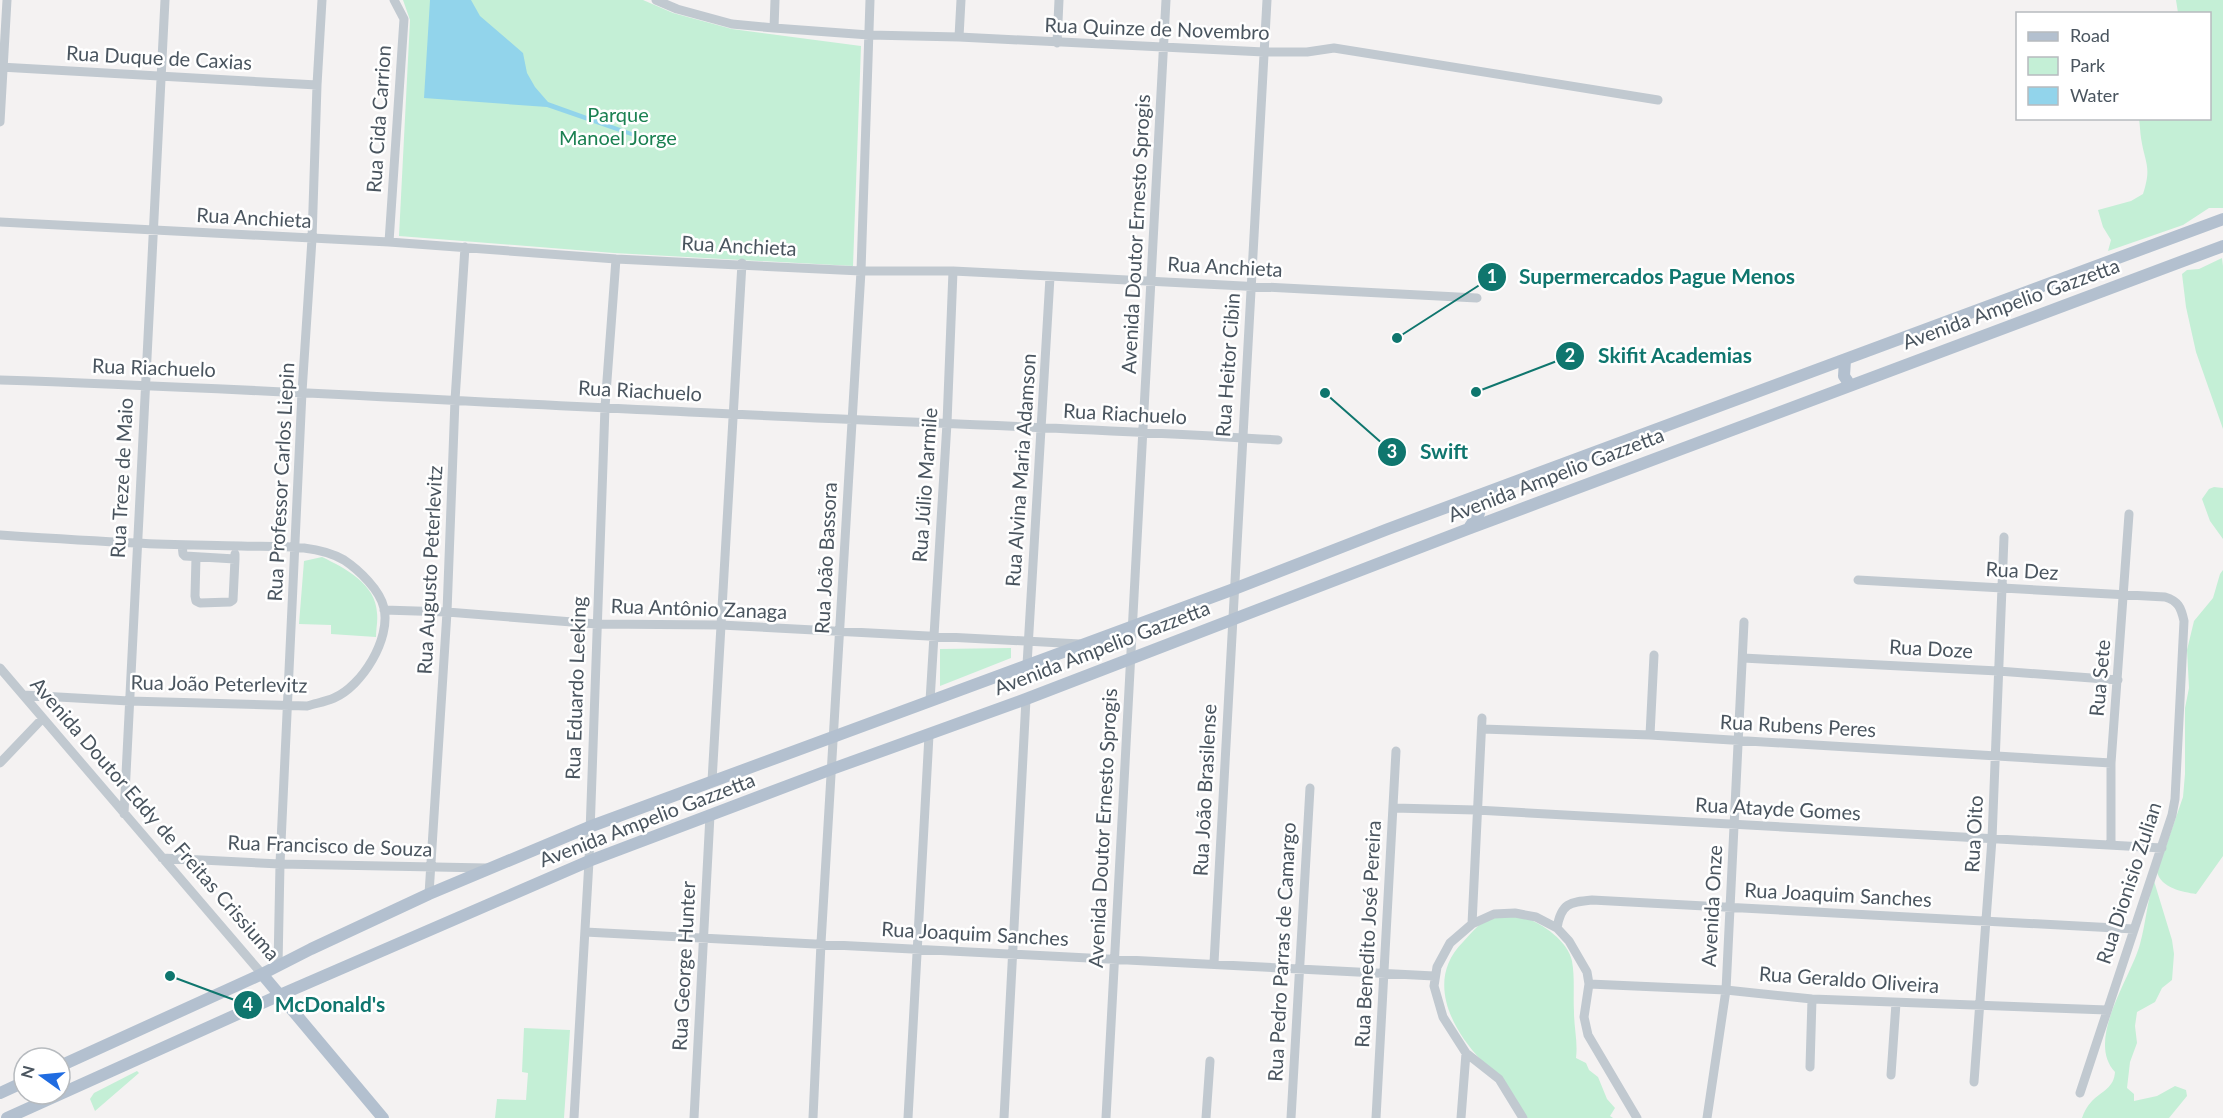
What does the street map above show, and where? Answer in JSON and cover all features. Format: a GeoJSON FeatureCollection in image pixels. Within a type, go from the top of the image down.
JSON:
{"type":"FeatureCollection","features":[{"type":"Feature","properties":{"kind":"main road","name":"Avenida Ampelio Gazzetta"},"geometry":{"type":"LineString","coordinates":[[72,1061],[429,894],[496,868],[589,827],[1084,645],[2223,219]]}},
{"type":"Feature","properties":{"kind":"main road","name":"Avenida Ampelio Gazzetta"},"geometry":{"type":"LineString","coordinates":[[72,1089],[280,995],[589,861],[832,768],[1026,699],[1468,529],[2223,246]]}},
{"type":"Feature","properties":{"kind":"main road"},"geometry":{"type":"LineString","coordinates":[[1845,360],[1844,376],[1850,385]]}},
{"type":"Feature","properties":{"kind":"main road"},"geometry":{"type":"LineString","coordinates":[[1468,529],[1479,513],[1481,495]]}},
{"type":"Feature","properties":{"kind":"main road","name":"Avenida Doutor Eddy de Freitas Crissiuma"},"geometry":{"type":"LineString","coordinates":[[262,974],[383,1118]]}},
{"type":"Feature","properties":{"kind":"main road","name":"Avenida Ampelio Gazzetta"},"geometry":{"type":"LineString","coordinates":[[7,1118],[34,1106]]}},
{"type":"Feature","properties":{"kind":"street"},"geometry":{"type":"LineString","coordinates":[[0,122],[1,67],[7,0]]}},
{"type":"Feature","properties":{"kind":"street","name":"Rua Treze de Maio"},"geometry":{"type":"LineString","coordinates":[[124,814],[165,0]]}},
{"type":"Feature","properties":{"kind":"street","name":"Rua Professor Carlos Liepin"},"geometry":{"type":"LineString","coordinates":[[278,966],[280,864],[322,0]]}},
{"type":"Feature","properties":{"kind":"street","name":"Rua Cida Carrion"},"geometry":{"type":"LineString","coordinates":[[389,242],[404,19],[394,0]]}},
{"type":"Feature","properties":{"kind":"street","name":"Rua Quinze de Novembro"},"geometry":{"type":"LineString","coordinates":[[656,0],[678,5],[732,24],[869,35],[959,37],[1264,52],[1307,52],[1334,48],[1658,99]]}},
{"type":"Feature","properties":{"kind":"street"},"geometry":{"type":"LineString","coordinates":[[774,28],[775,0]]}},
{"type":"Feature","properties":{"kind":"street","name":"Rua João Bassora"},"geometry":{"type":"LineString","coordinates":[[813,1118],[850,419],[861,271],[870,0]]}},
{"type":"Feature","properties":{"kind":"street"},"geometry":{"type":"LineString","coordinates":[[959,37],[961,0]]}},
{"type":"Feature","properties":{"kind":"street"},"geometry":{"type":"LineString","coordinates":[[1057,43],[1059,0]]}},
{"type":"Feature","properties":{"kind":"street","name":"Avenida Doutor Ernesto Sprogis"},"geometry":{"type":"LineString","coordinates":[[1106,1118],[1131,626],[1167,0]]}},
{"type":"Feature","properties":{"kind":"street","name":"Rua Heitor Cibin"},"geometry":{"type":"LineString","coordinates":[[1232,619],[1267,0]]}},
{"type":"Feature","properties":{"kind":"street","name":"Rua Duque de Caxias"},"geometry":{"type":"LineString","coordinates":[[1,67],[317,84]]}},
{"type":"Feature","properties":{"kind":"street","name":"Rua Anchieta"},"geometry":{"type":"LineString","coordinates":[[0,222],[389,242],[616,259],[861,271],[953,272],[1477,298]]}},
{"type":"Feature","properties":{"kind":"street","name":"Rua Augusto Peterlevitz"},"geometry":{"type":"LineString","coordinates":[[429,894],[447,612],[455,400],[465,248]]}},
{"type":"Feature","properties":{"kind":"street","name":"Rua Eduardo Leeking"},"geometry":{"type":"LineString","coordinates":[[574,1118],[589,861],[605,407],[616,259]]}},
{"type":"Feature","properties":{"kind":"street"},"geometry":{"type":"LineString","coordinates":[[712,781],[742,264]]}},
{"type":"Feature","properties":{"kind":"street","name":"Rua Júlio Marmile"},"geometry":{"type":"LineString","coordinates":[[930,701],[948,423],[953,272]]}},
{"type":"Feature","properties":{"kind":"street","name":"Rua Alvina Maria Adamson"},"geometry":{"type":"LineString","coordinates":[[1027,665],[1050,277]]}},
{"type":"Feature","properties":{"kind":"street","name":"Rua Riachuelo"},"geometry":{"type":"LineString","coordinates":[[0,380],[302,392],[1278,440]]}},
{"type":"Feature","properties":{"kind":"street","name":"Rua Sete"},"geometry":{"type":"LineString","coordinates":[[2111,844],[2111,763],[2129,514]]}},
{"type":"Feature","properties":{"kind":"street"},"geometry":{"type":"LineString","coordinates":[[0,535],[137,543],[296,547],[322,552],[344,560],[377,593],[384,610]]}},
{"type":"Feature","properties":{"kind":"street","name":"Rua Oito"},"geometry":{"type":"LineString","coordinates":[[1974,1082],[1992,839],[2004,537]]}},
{"type":"Feature","properties":{"kind":"street"},"geometry":{"type":"LineString","coordinates":[[182,544],[183,554],[235,559]]}},
{"type":"Feature","properties":{"kind":"street"},"geometry":{"type":"LineString","coordinates":[[196,557],[196,601],[200,603],[230,602],[233,600],[236,546]]}},
{"type":"Feature","properties":{"kind":"street","name":"Rua Dez"},"geometry":{"type":"LineString","coordinates":[[1857,580],[2165,597],[2173,599],[2181,607]]}},
{"type":"Feature","properties":{"kind":"street","name":"Rua Dionisio Zulian"},"geometry":{"type":"LineString","coordinates":[[2080,1093],[2162,848],[2175,799],[2184,621],[2181,607]]}},
{"type":"Feature","properties":{"kind":"street","name":"Rua Antônio Zanaga"},"geometry":{"type":"LineString","coordinates":[[384,610],[447,612],[597,624],[721,625],[1084,645]]}},
{"type":"Feature","properties":{"kind":"street","name":"Rua João Peterlevitz"},"geometry":{"type":"LineString","coordinates":[[23,695],[129,701],[308,706],[335,698],[363,675],[375,657],[382,637],[384,610]]}},
{"type":"Feature","properties":{"kind":"street","name":"Rua João Brasilense"},"geometry":{"type":"LineString","coordinates":[[1214,963],[1232,619]]}},
{"type":"Feature","properties":{"kind":"street","name":"Avenida Onze"},"geometry":{"type":"LineString","coordinates":[[1707,1118],[1726,990],[1744,622]]}},
{"type":"Feature","properties":{"kind":"street"},"geometry":{"type":"LineString","coordinates":[[1650,735],[1654,655]]}},
{"type":"Feature","properties":{"kind":"street","name":"Rua Doze"},"geometry":{"type":"LineString","coordinates":[[1743,658],[1998,671],[2118,680]]}},
{"type":"Feature","properties":{"kind":"street","name":"Avenida Doutor Eddy de Freitas Crissiuma"},"geometry":{"type":"LineString","coordinates":[[0,668],[262,974]]}},
{"type":"Feature","properties":{"kind":"street"},"geometry":{"type":"LineString","coordinates":[[1004,1118],[1026,699]]}},
{"type":"Feature","properties":{"kind":"street"},"geometry":{"type":"LineString","coordinates":[[0,763],[43,718]]}},
{"type":"Feature","properties":{"kind":"street"},"geometry":{"type":"LineString","coordinates":[[1472,924],[1482,718]]}},
{"type":"Feature","properties":{"kind":"street","name":"Rua Rubens Peres"},"geometry":{"type":"LineString","coordinates":[[1482,729],[1650,735],[2111,763]]}},
{"type":"Feature","properties":{"kind":"street"},"geometry":{"type":"LineString","coordinates":[[908,1118],[929,735]]}},
{"type":"Feature","properties":{"kind":"street","name":"Rua Benedito José Pereira"},"geometry":{"type":"LineString","coordinates":[[1376,1118],[1396,751]]}},
{"type":"Feature","properties":{"kind":"street","name":"Rua Pedro Parras de Camargo"},"geometry":{"type":"LineString","coordinates":[[1291,1118],[1310,788]]}},
{"type":"Feature","properties":{"kind":"street","name":"Rua Atayde Gomes"},"geometry":{"type":"LineString","coordinates":[[1393,808],[1476,810],[2162,848]]}},
{"type":"Feature","properties":{"kind":"street","name":"Rua George Hunter"},"geometry":{"type":"LineString","coordinates":[[694,1118],[710,816]]}},
{"type":"Feature","properties":{"kind":"street","name":"Rua Francisco de Souza"},"geometry":{"type":"LineString","coordinates":[[162,858],[280,864],[496,868]]}},
{"type":"Feature","properties":{"kind":"street","name":"Rua Joaquim Sanches"},"geometry":{"type":"LineString","coordinates":[[1557,928],[1559,915],[1566,905],[1592,900],[2134,929]]}},
{"type":"Feature","properties":{"kind":"street"},"geometry":{"type":"LineString","coordinates":[[1523,1118],[1499,1079],[1466,1053],[1443,1017],[1436,996],[1434,976],[1450,943],[1472,924],[1494,914],[1515,913],[1536,917],[1557,928],[1581,960],[1587,972],[1589,984],[1584,1017],[1588,1035],[1637,1118]]}},
{"type":"Feature","properties":{"kind":"street","name":"Rua Joaquim Sanches"},"geometry":{"type":"LineString","coordinates":[[585,932],[1434,976]]}},
{"type":"Feature","properties":{"kind":"street","name":"Rua Geraldo Oliveira"},"geometry":{"type":"LineString","coordinates":[[1589,984],[1726,990],[1812,999],[2107,1010]]}},
{"type":"Feature","properties":{"kind":"street"},"geometry":{"type":"LineString","coordinates":[[1810,1067],[1812,999]]}},
{"type":"Feature","properties":{"kind":"street"},"geometry":{"type":"LineString","coordinates":[[1891,1075],[1896,1003]]}},
{"type":"Feature","properties":{"kind":"street"},"geometry":{"type":"LineString","coordinates":[[1461,1118],[1466,1053]]}},
{"type":"Feature","properties":{"kind":"street"},"geometry":{"type":"LineString","coordinates":[[1206,1118],[1210,1061]]}},
{"type":"Feature","properties":{"kind":"green space","name":"Parque Manoel Jorge"},"geometry":{"type":"Polygon","coordinates":[[[403,0],[643,0],[673,13],[732,29],[861,46],[853,266],[614,253],[399,236],[410,20],[403,0]]]}},
{"type":"Feature","properties":{"kind":"green space"},"geometry":{"type":"Polygon","coordinates":[[[2176,0],[2223,0],[2223,208],[2209,208],[2183,225],[2108,251],[2111,240],[2103,227],[2098,210],[2131,201],[2143,194],[2146,185],[2147,165],[2139,120],[2211,120],[2211,12],[2178,12],[2176,0]]]}},
{"type":"Feature","properties":{"kind":"green space"},"geometry":{"type":"Polygon","coordinates":[[[2222,258],[2223,429],[2196,352],[2186,307],[2182,274],[2187,270],[2199,269],[2222,258]]]}},
{"type":"Feature","properties":{"kind":"green space"},"geometry":{"type":"Polygon","coordinates":[[[2223,488],[2223,539],[2210,521],[2202,499],[2209,489],[2223,488]]]}},
{"type":"Feature","properties":{"kind":"green space"},"geometry":{"type":"Polygon","coordinates":[[[322,557],[340,566],[365,585],[375,603],[376,637],[331,634],[331,625],[299,624],[304,561],[322,557]]]}},
{"type":"Feature","properties":{"kind":"green space"},"geometry":{"type":"Polygon","coordinates":[[[2223,570],[2223,856],[2196,894],[2168,885],[2163,882],[2157,872],[2183,797],[2185,708],[2189,688],[2187,650],[2194,621],[2213,598],[2223,570]]]}},
{"type":"Feature","properties":{"kind":"green space"},"geometry":{"type":"Polygon","coordinates":[[[1011,648],[1011,658],[940,686],[940,649],[1011,648]]]}},
{"type":"Feature","properties":{"kind":"green space"},"geometry":{"type":"Polygon","coordinates":[[[2154,881],[2172,940],[2174,954],[2172,980],[2162,988],[2155,1002],[2137,1012],[2135,1026],[2137,1043],[2130,1062],[2127,1088],[2134,1094],[2134,1101],[2157,1096],[2175,1086],[2186,1090],[2187,1096],[2169,1118],[2082,1118],[2092,1101],[2110,1086],[2114,1077],[2115,1072],[2107,1059],[2105,1043],[2107,1026],[2140,944],[2154,881]]]}},
{"type":"Feature","properties":{"kind":"green space"},"geometry":{"type":"Polygon","coordinates":[[[1494,915],[1519,916],[1537,923],[1553,933],[1565,946],[1572,961],[1576,1058],[1586,1063],[1589,1070],[1598,1077],[1607,1099],[1615,1108],[1610,1116],[1613,1118],[1526,1118],[1510,1090],[1481,1060],[1460,1033],[1446,1002],[1444,987],[1446,971],[1452,956],[1463,942],[1481,923],[1494,915]]]}},
{"type":"Feature","properties":{"kind":"green space"},"geometry":{"type":"Polygon","coordinates":[[[524,1028],[570,1030],[564,1118],[495,1118],[497,1099],[526,1100],[528,1073],[522,1072],[524,1028]]]}},
{"type":"Feature","properties":{"kind":"green space"},"geometry":{"type":"Polygon","coordinates":[[[137,1071],[139,1073],[95,1111],[90,1099],[94,1093],[137,1071]]]}},
{"type":"Feature","properties":{"kind":"water"},"geometry":{"type":"Polygon","coordinates":[[[430,0],[471,0],[480,16],[523,53],[527,73],[548,102],[637,134],[634,137],[547,107],[424,98],[430,0]]]}},
{"type":"Feature","properties":{"kind":"place","name":"Supermercados Pague Menos"},"geometry":{"type":"Point","coordinates":[1397,338]}},
{"type":"Feature","properties":{"kind":"place","name":"Skifit Academias"},"geometry":{"type":"Point","coordinates":[1476,392]}},
{"type":"Feature","properties":{"kind":"place","name":"Swift"},"geometry":{"type":"Point","coordinates":[1325,393]}},
{"type":"Feature","properties":{"kind":"place","name":"McDonald's"},"geometry":{"type":"Point","coordinates":[170,976]}}]}
